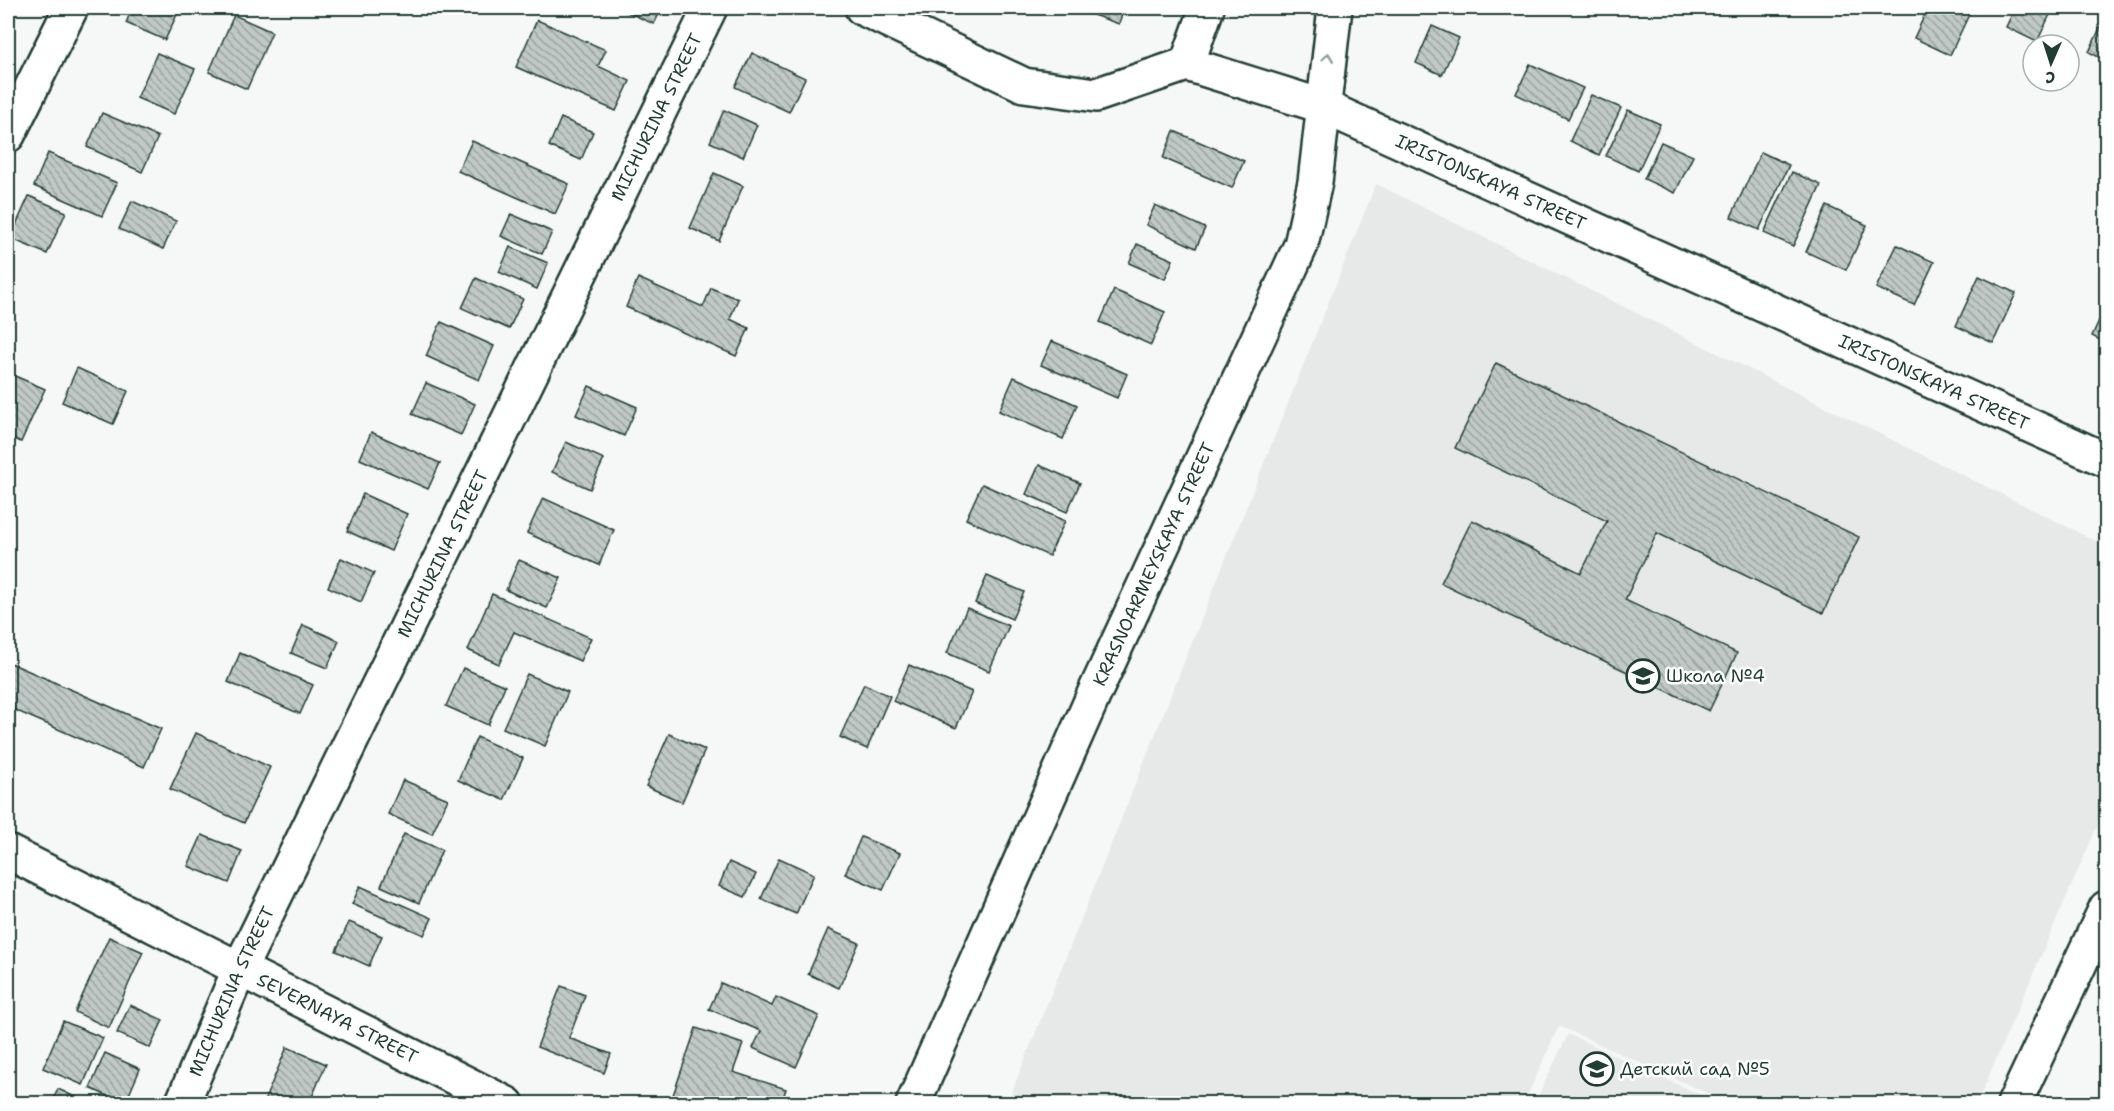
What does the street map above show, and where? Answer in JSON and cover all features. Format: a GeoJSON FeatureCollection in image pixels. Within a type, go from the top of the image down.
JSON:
{"type":"FeatureCollection","features":[{"type":"Feature","properties":{"kind":"street"},"geometry":{"type":"LineString","coordinates":[[8,135],[71,8]]}},
{"type":"Feature","properties":{"kind":"street","name":"MICHURINA STREET"},"geometry":{"type":"LineString","coordinates":[[182,1104],[240,968],[710,8]]}},
{"type":"Feature","properties":{"kind":"street"},"geometry":{"type":"LineString","coordinates":[[862,8],[1024,85],[1096,95],[1187,64],[1207,8]]}},
{"type":"Feature","properties":{"kind":"street","name":"KRASNOARMEYSKAYA STREET"},"geometry":{"type":"LineString","coordinates":[[913,1104],[1095,692],[1301,245],[1315,182],[1335,8]]}},
{"type":"Feature","properties":{"kind":"street","name":"IRISTONSKAYA STREET"},"geometry":{"type":"LineString","coordinates":[[1187,64],[1322,106],[2106,460]]}},
{"type":"Feature","properties":{"kind":"street","name":"SEVERNAYA STREET"},"geometry":{"type":"LineString","coordinates":[[8,852],[507,1104]]}},
{"type":"Feature","properties":{"kind":"street"},"geometry":{"type":"LineString","coordinates":[[2014,1104],[2102,927]]}},
{"type":"Feature","properties":{"kind":"shaded area","name":"Школа №4"},"geometry":{"type":"Polygon","coordinates":[[[1376,184],[2106,546],[2106,806],[1977,1103],[1729,1103],[1559,1026],[1524,1103],[1007,1104],[1376,184]]]}},
{"type":"Feature","properties":{"kind":"shaded area","name":"Детский сад №5"},"geometry":{"type":"Polygon","coordinates":[[[1568,1034],[1718,1103],[1535,1103],[1568,1034]]]}},
{"type":"Feature","properties":{"kind":"building"},"geometry":{"type":"Polygon","coordinates":[[[132,8],[180,8],[165,40],[126,23],[132,8]]]}},
{"type":"Feature","properties":{"kind":"building"},"geometry":{"type":"Polygon","coordinates":[[[618,8],[662,8],[654,24],[618,8]]]}},
{"type":"Feature","properties":{"kind":"building"},"geometry":{"type":"Polygon","coordinates":[[[1073,8],[1124,8],[1119,24],[1073,8]]]}},
{"type":"Feature","properties":{"kind":"building"},"geometry":{"type":"Polygon","coordinates":[[[1928,8],[1972,8],[1950,55],[1914,38],[1928,8]]]}},
{"type":"Feature","properties":{"kind":"building"},"geometry":{"type":"Polygon","coordinates":[[[2015,8],[2053,8],[2041,33],[2021,34],[2006,27],[2015,8]]]}},
{"type":"Feature","properties":{"kind":"building"},"geometry":{"type":"Polygon","coordinates":[[[234,15],[272,32],[247,89],[209,72],[234,15]]]}},
{"type":"Feature","properties":{"kind":"building"},"geometry":{"type":"Polygon","coordinates":[[[2106,17],[2106,61],[2089,52],[2106,17]]]}},
{"type":"Feature","properties":{"kind":"building"},"geometry":{"type":"Polygon","coordinates":[[[537,20],[606,50],[598,66],[630,81],[616,111],[516,67],[537,20]]]}},
{"type":"Feature","properties":{"kind":"building"},"geometry":{"type":"Polygon","coordinates":[[[1432,26],[1459,38],[1442,75],[1416,63],[1432,26]]]}},
{"type":"Feature","properties":{"kind":"building"},"geometry":{"type":"Polygon","coordinates":[[[157,53],[195,69],[174,114],[137,98],[157,53]]]}},
{"type":"Feature","properties":{"kind":"building"},"geometry":{"type":"Polygon","coordinates":[[[752,53],[805,78],[789,112],[735,87],[752,53]]]}},
{"type":"Feature","properties":{"kind":"building"},"geometry":{"type":"Polygon","coordinates":[[[1530,64],[1583,88],[1568,119],[1516,94],[1530,64]]]}},
{"type":"Feature","properties":{"kind":"building"},"geometry":{"type":"Polygon","coordinates":[[[1591,95],[1621,108],[1599,155],[1570,141],[1591,95]]]}},
{"type":"Feature","properties":{"kind":"building"},"geometry":{"type":"Polygon","coordinates":[[[724,110],[757,125],[743,157],[710,142],[724,110]]]}},
{"type":"Feature","properties":{"kind":"building"},"geometry":{"type":"Polygon","coordinates":[[[1628,110],[1660,124],[1638,171],[1606,156],[1628,110]]]}},
{"type":"Feature","properties":{"kind":"building"},"geometry":{"type":"Polygon","coordinates":[[[102,113],[158,137],[142,172],[87,147],[102,113]]]}},
{"type":"Feature","properties":{"kind":"building"},"geometry":{"type":"Polygon","coordinates":[[[561,118],[593,132],[581,160],[549,146],[561,118]]]}},
{"type":"Feature","properties":{"kind":"building"},"geometry":{"type":"Polygon","coordinates":[[[1174,131],[1244,161],[1232,188],[1163,158],[1174,131]]]}},
{"type":"Feature","properties":{"kind":"building"},"geometry":{"type":"Polygon","coordinates":[[[472,141],[569,184],[555,214],[458,171],[472,141]]]}},
{"type":"Feature","properties":{"kind":"building"},"geometry":{"type":"Polygon","coordinates":[[[1661,142],[1693,156],[1675,193],[1644,179],[1661,142]]]}},
{"type":"Feature","properties":{"kind":"building"},"geometry":{"type":"Polygon","coordinates":[[[1761,152],[1789,165],[1759,230],[1731,217],[1761,152]]]}},
{"type":"Feature","properties":{"kind":"building"},"geometry":{"type":"Polygon","coordinates":[[[48,153],[117,183],[102,216],[34,186],[48,153]]]}},
{"type":"Feature","properties":{"kind":"building"},"geometry":{"type":"Polygon","coordinates":[[[1792,172],[1821,185],[1793,246],[1764,233],[1792,172]]]}},
{"type":"Feature","properties":{"kind":"building"},"geometry":{"type":"Polygon","coordinates":[[[714,173],[743,186],[719,241],[690,228],[714,173]]]}},
{"type":"Feature","properties":{"kind":"building"},"geometry":{"type":"Polygon","coordinates":[[[29,196],[66,212],[47,254],[10,238],[29,196]]]}},
{"type":"Feature","properties":{"kind":"building"},"geometry":{"type":"Polygon","coordinates":[[[132,201],[176,221],[163,249],[119,229],[132,201]]]}},
{"type":"Feature","properties":{"kind":"building"},"geometry":{"type":"Polygon","coordinates":[[[1155,205],[1205,228],[1196,248],[1146,225],[1155,205]]]}},
{"type":"Feature","properties":{"kind":"building"},"geometry":{"type":"Polygon","coordinates":[[[1827,206],[1867,225],[1846,270],[1806,252],[1827,206]]]}},
{"type":"Feature","properties":{"kind":"building"},"geometry":{"type":"Polygon","coordinates":[[[511,214],[552,232],[542,254],[501,236],[511,214]]]}},
{"type":"Feature","properties":{"kind":"building"},"geometry":{"type":"Polygon","coordinates":[[[1137,244],[1173,260],[1165,279],[1129,263],[1137,244]]]}},
{"type":"Feature","properties":{"kind":"building"},"geometry":{"type":"Polygon","coordinates":[[[1897,245],[1934,262],[1914,305],[1876,288],[1897,245]]]}},
{"type":"Feature","properties":{"kind":"building"},"geometry":{"type":"Polygon","coordinates":[[[510,247],[548,263],[537,289],[499,272],[510,247]]]}},
{"type":"Feature","properties":{"kind":"building"},"geometry":{"type":"Polygon","coordinates":[[[1979,276],[2016,293],[1993,343],[1956,326],[1979,276]]]}},
{"type":"Feature","properties":{"kind":"building"},"geometry":{"type":"Polygon","coordinates":[[[476,278],[523,299],[509,329],[462,308],[476,278]]]}},
{"type":"Feature","properties":{"kind":"building"},"geometry":{"type":"Polygon","coordinates":[[[638,278],[703,307],[711,288],[738,299],[730,319],[749,328],[736,356],[626,307],[638,278]]]}},
{"type":"Feature","properties":{"kind":"building"},"geometry":{"type":"Polygon","coordinates":[[[1114,290],[1165,312],[1151,345],[1100,322],[1114,290]]]}},
{"type":"Feature","properties":{"kind":"building"},"geometry":{"type":"Polygon","coordinates":[[[2106,305],[2106,343],[2092,336],[2106,305]]]}},
{"type":"Feature","properties":{"kind":"building"},"geometry":{"type":"Polygon","coordinates":[[[441,322],[494,346],[479,380],[426,356],[441,322]]]}},
{"type":"Feature","properties":{"kind":"building"},"geometry":{"type":"Polygon","coordinates":[[[1052,341],[1127,374],[1117,398],[1041,365],[1052,341]]]}},
{"type":"Feature","properties":{"kind":"building"},"geometry":{"type":"Polygon","coordinates":[[[1496,363],[1859,537],[1823,613],[1657,533],[1625,600],[1737,653],[1709,711],[1441,583],[1472,520],[1581,573],[1607,521],[1455,448],[1496,363]]]}},
{"type":"Feature","properties":{"kind":"building"},"geometry":{"type":"Polygon","coordinates":[[[77,368],[128,391],[113,424],[62,402],[77,368]]]}},
{"type":"Feature","properties":{"kind":"building"},"geometry":{"type":"Polygon","coordinates":[[[8,373],[45,389],[21,442],[8,436],[8,373]]]}},
{"type":"Feature","properties":{"kind":"building"},"geometry":{"type":"Polygon","coordinates":[[[1014,377],[1077,405],[1063,439],[999,411],[1014,377]]]}},
{"type":"Feature","properties":{"kind":"building"},"geometry":{"type":"Polygon","coordinates":[[[426,383],[475,404],[461,435],[412,414],[426,383]]]}},
{"type":"Feature","properties":{"kind":"building"},"geometry":{"type":"Polygon","coordinates":[[[589,386],[637,407],[624,436],[576,415],[589,386]]]}},
{"type":"Feature","properties":{"kind":"building"},"geometry":{"type":"Polygon","coordinates":[[[371,432],[440,463],[428,489],[360,459],[371,432]]]}},
{"type":"Feature","properties":{"kind":"building"},"geometry":{"type":"Polygon","coordinates":[[[566,442],[604,459],[590,489],[552,472],[566,442]]]}},
{"type":"Feature","properties":{"kind":"building"},"geometry":{"type":"Polygon","coordinates":[[[1039,465],[1080,483],[1067,512],[1026,494],[1039,465]]]}},
{"type":"Feature","properties":{"kind":"building"},"geometry":{"type":"Polygon","coordinates":[[[982,484],[1065,521],[1049,556],[966,519],[982,484]]]}},
{"type":"Feature","properties":{"kind":"building"},"geometry":{"type":"Polygon","coordinates":[[[363,494],[407,514],[391,551],[347,531],[363,494]]]}},
{"type":"Feature","properties":{"kind":"building"},"geometry":{"type":"Polygon","coordinates":[[[543,498],[614,530],[599,565],[527,533],[543,498]]]}},
{"type":"Feature","properties":{"kind":"building"},"geometry":{"type":"Polygon","coordinates":[[[341,558],[374,573],[361,602],[328,587],[341,558]]]}},
{"type":"Feature","properties":{"kind":"building"},"geometry":{"type":"Polygon","coordinates":[[[519,560],[561,578],[547,608],[506,590],[519,560]]]}},
{"type":"Feature","properties":{"kind":"building"},"geometry":{"type":"Polygon","coordinates":[[[987,576],[1024,592],[1012,619],[975,603],[987,576]]]}},
{"type":"Feature","properties":{"kind":"building"},"geometry":{"type":"Polygon","coordinates":[[[492,594],[591,638],[580,661],[514,632],[499,664],[468,650],[492,594]]]}},
{"type":"Feature","properties":{"kind":"building"},"geometry":{"type":"Polygon","coordinates":[[[967,608],[1009,626],[989,671],[947,653],[967,608]]]}},
{"type":"Feature","properties":{"kind":"building"},"geometry":{"type":"Polygon","coordinates":[[[303,625],[339,641],[327,668],[291,653],[303,625]]]}},
{"type":"Feature","properties":{"kind":"building"},"geometry":{"type":"Polygon","coordinates":[[[240,653],[313,685],[300,714],[228,682],[240,653]]]}},
{"type":"Feature","properties":{"kind":"building"},"geometry":{"type":"Polygon","coordinates":[[[8,662],[161,729],[144,767],[8,707],[8,662]]]}},
{"type":"Feature","properties":{"kind":"building"},"geometry":{"type":"Polygon","coordinates":[[[909,665],[972,692],[956,728],[893,701],[909,665]]]}},
{"type":"Feature","properties":{"kind":"building"},"geometry":{"type":"Polygon","coordinates":[[[463,668],[505,686],[488,725],[446,706],[463,668]]]}},
{"type":"Feature","properties":{"kind":"building"},"geometry":{"type":"Polygon","coordinates":[[[527,674],[568,692],[545,746],[503,728],[527,674]]]}},
{"type":"Feature","properties":{"kind":"building"},"geometry":{"type":"Polygon","coordinates":[[[864,684],[890,696],[867,749],[840,737],[864,684]]]}},
{"type":"Feature","properties":{"kind":"building"},"geometry":{"type":"Polygon","coordinates":[[[196,733],[270,767],[244,823],[170,789],[196,733]]]}},
{"type":"Feature","properties":{"kind":"building"},"geometry":{"type":"Polygon","coordinates":[[[669,734],[705,750],[682,802],[646,786],[669,734]]]}},
{"type":"Feature","properties":{"kind":"building"},"geometry":{"type":"Polygon","coordinates":[[[477,737],[523,758],[504,800],[458,780],[477,737]]]}},
{"type":"Feature","properties":{"kind":"building"},"geometry":{"type":"Polygon","coordinates":[[[403,780],[448,799],[432,834],[388,814],[403,780]]]}},
{"type":"Feature","properties":{"kind":"building"},"geometry":{"type":"Polygon","coordinates":[[[404,834],[442,850],[419,903],[381,886],[404,834]]]}},
{"type":"Feature","properties":{"kind":"building"},"geometry":{"type":"Polygon","coordinates":[[[202,835],[242,851],[229,883],[188,866],[202,835]]]}},
{"type":"Feature","properties":{"kind":"building"},"geometry":{"type":"Polygon","coordinates":[[[861,837],[900,853],[883,890],[845,874],[861,837]]]}},
{"type":"Feature","properties":{"kind":"building"},"geometry":{"type":"Polygon","coordinates":[[[779,858],[814,874],[796,914],[761,899],[779,858]]]}},
{"type":"Feature","properties":{"kind":"building"},"geometry":{"type":"Polygon","coordinates":[[[729,862],[756,874],[745,897],[719,886],[729,862]]]}},
{"type":"Feature","properties":{"kind":"building"},"geometry":{"type":"Polygon","coordinates":[[[360,886],[432,918],[424,935],[352,904],[360,886]]]}},
{"type":"Feature","properties":{"kind":"building"},"geometry":{"type":"Polygon","coordinates":[[[349,922],[382,936],[369,966],[336,951],[349,922]]]}},
{"type":"Feature","properties":{"kind":"building"},"geometry":{"type":"Polygon","coordinates":[[[828,929],[859,943],[839,988],[808,974],[828,929]]]}},
{"type":"Feature","properties":{"kind":"building"},"geometry":{"type":"Polygon","coordinates":[[[109,937],[143,952],[109,1028],[75,1012],[109,937]]]}},
{"type":"Feature","properties":{"kind":"building"},"geometry":{"type":"Polygon","coordinates":[[[721,983],[772,1006],[776,997],[819,1016],[796,1067],[753,1048],[761,1031],[709,1009],[721,983]]]}},
{"type":"Feature","properties":{"kind":"building"},"geometry":{"type":"Polygon","coordinates":[[[561,986],[585,995],[569,1038],[611,1054],[604,1073],[537,1047],[561,986]]]}},
{"type":"Feature","properties":{"kind":"building"},"geometry":{"type":"Polygon","coordinates":[[[130,1005],[163,1020],[150,1048],[117,1033],[130,1005]]]}},
{"type":"Feature","properties":{"kind":"building"},"geometry":{"type":"Polygon","coordinates":[[[63,1021],[103,1038],[83,1085],[43,1068],[63,1021]]]}},
{"type":"Feature","properties":{"kind":"building"},"geometry":{"type":"Polygon","coordinates":[[[696,1028],[743,1044],[733,1072],[786,1089],[781,1104],[670,1104],[696,1028]]]}},
{"type":"Feature","properties":{"kind":"building"},"geometry":{"type":"Polygon","coordinates":[[[287,1047],[326,1064],[309,1104],[263,1104],[287,1047]]]}},
{"type":"Feature","properties":{"kind":"building"},"geometry":{"type":"Polygon","coordinates":[[[105,1053],[140,1069],[125,1104],[90,1088],[105,1053]]]}},
{"type":"Feature","properties":{"kind":"building"},"geometry":{"type":"Polygon","coordinates":[[[58,1089],[90,1104],[51,1104],[58,1089]]]}},
{"type":"Feature","properties":{"kind":"place","name":"Школа №4"},"geometry":{"type":"Point","coordinates":[1643,676]}},
{"type":"Feature","properties":{"kind":"place","name":"Детский сад №5"},"geometry":{"type":"Point","coordinates":[1597,1069]}}]}
